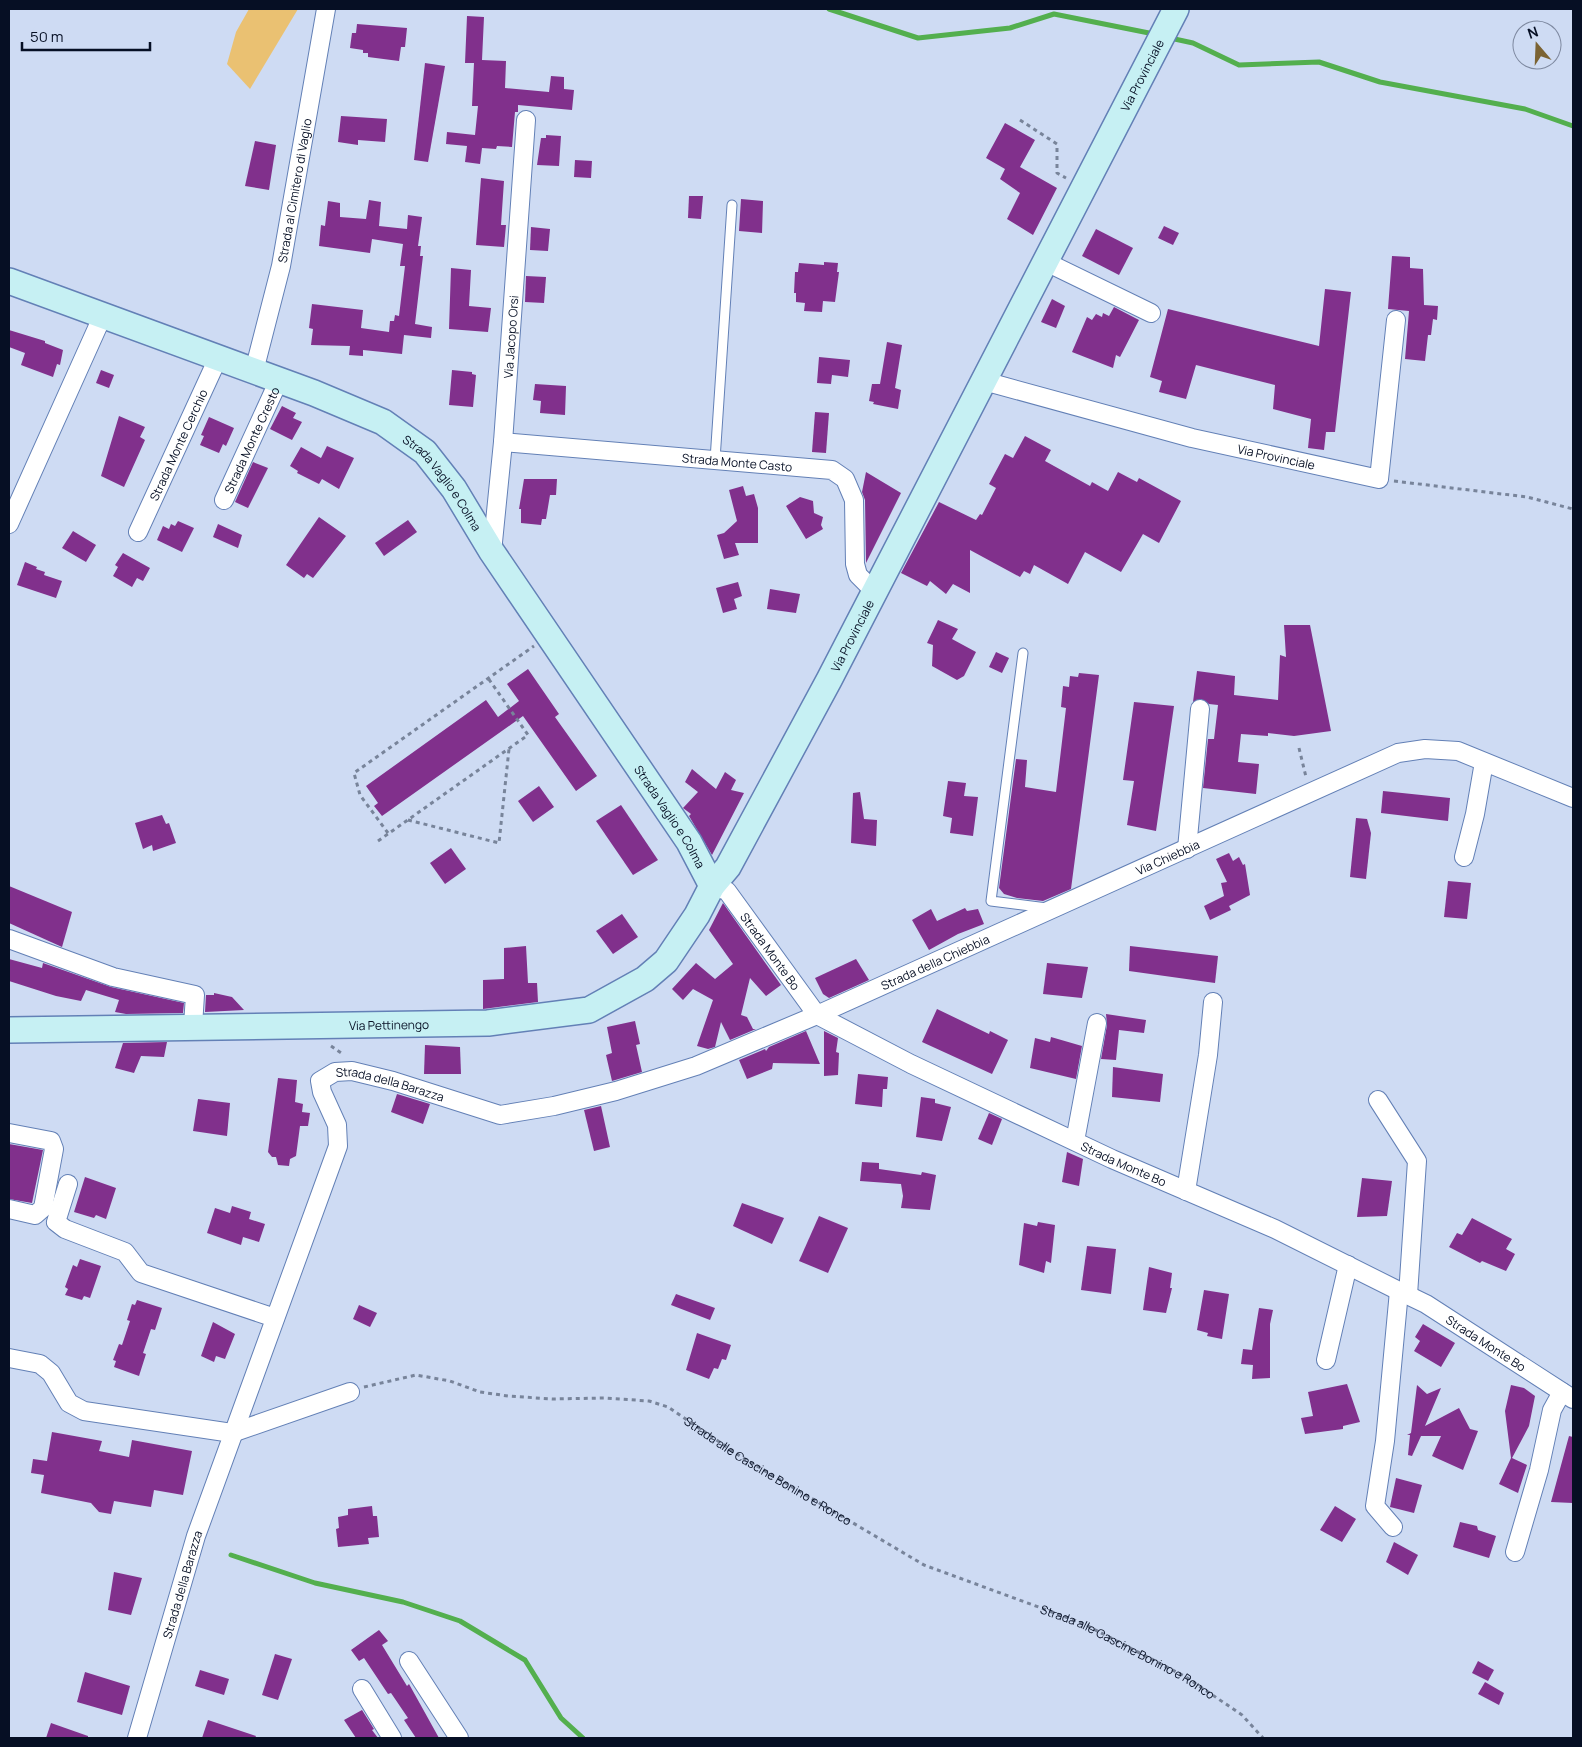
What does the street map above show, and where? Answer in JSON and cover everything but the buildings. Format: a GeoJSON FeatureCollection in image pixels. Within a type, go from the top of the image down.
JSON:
{"type":"FeatureCollection","features":[{"type":"Feature","properties":{"kind":"main road","name":"Via Provinciale"},"geometry":{"type":"LineString","coordinates":[[712,886],[728,867],[875,592],[1176,9]]}},
{"type":"Feature","properties":{"kind":"main road","name":"Strada Vaglio e Colma"},"geometry":{"type":"LineString","coordinates":[[9,281],[278,380],[382,422],[425,452],[454,489],[492,552],[689,842],[712,886]]}},
{"type":"Feature","properties":{"kind":"main road","name":"Via Pettinengo"},"geometry":{"type":"LineString","coordinates":[[9,1030],[313,1024],[488,1023],[589,1010],[645,979],[666,961],[697,915],[712,886]]}},
{"type":"Feature","properties":{"kind":"street","name":"Strada al Cimitero di Vaglio"},"geometry":{"type":"LineString","coordinates":[[254,371],[281,266],[326,9]]}},
{"type":"Feature","properties":{"kind":"street","name":"Via Jacopo Orsi"},"geometry":{"type":"LineString","coordinates":[[492,552],[504,442],[526,120]]}},
{"type":"Feature","properties":{"kind":"street"},"geometry":{"type":"LineString","coordinates":[[1046,262],[1151,313]]}},
{"type":"Feature","properties":{"kind":"street"},"geometry":{"type":"LineString","coordinates":[[9,524],[103,315]]}},
{"type":"Feature","properties":{"kind":"street"},"geometry":{"type":"LineString","coordinates":[[1379,479],[1396,320]]}},
{"type":"Feature","properties":{"kind":"street","name":"Strada Monte Cerchio"},"geometry":{"type":"LineString","coordinates":[[138,532],[218,358]]}},
{"type":"Feature","properties":{"kind":"street","name":"Strada Monte Cresto"},"geometry":{"type":"LineString","coordinates":[[224,500],[278,380]]}},
{"type":"Feature","properties":{"kind":"street","name":"Via Provinciale"},"geometry":{"type":"LineString","coordinates":[[984,381],[1192,438],[1379,479]]}},
{"type":"Feature","properties":{"kind":"street","name":"Strada Monte Casto"},"geometry":{"type":"LineString","coordinates":[[504,442],[832,470],[845,479],[854,500],[854,564],[858,576],[875,592]]}},
{"type":"Feature","properties":{"kind":"street"},"geometry":{"type":"LineString","coordinates":[[1187,849],[1200,709]]}},
{"type":"Feature","properties":{"kind":"street","name":"Via Chiebbia"},"geometry":{"type":"LineString","coordinates":[[1054,909],[1310,792],[1398,754],[1425,749],[1458,751],[1519,774],[1573,798]]}},
{"type":"Feature","properties":{"kind":"street"},"geometry":{"type":"LineString","coordinates":[[1464,857],[1475,814],[1484,762]]}},
{"type":"Feature","properties":{"kind":"street","name":"Strada Monte Bo"},"geometry":{"type":"LineString","coordinates":[[712,886],[727,891],[817,1015],[911,1064],[1075,1142],[1275,1229],[1426,1304],[1568,1396]]}},
{"type":"Feature","properties":{"kind":"street","name":"Strada della Chiebbia"},"geometry":{"type":"LineString","coordinates":[[817,1015],[1054,909]]}},
{"type":"Feature","properties":{"kind":"street"},"geometry":{"type":"LineString","coordinates":[[9,939],[113,978],[195,995],[193,1026]]}},
{"type":"Feature","properties":{"kind":"street"},"geometry":{"type":"LineString","coordinates":[[1186,1190],[1208,1055],[1213,1002]]}},
{"type":"Feature","properties":{"kind":"street","name":"Strada della Barazza"},"geometry":{"type":"LineString","coordinates":[[137,1738],[196,1536],[338,1146],[338,1125],[322,1092],[320,1081],[335,1072],[360,1073],[393,1080],[500,1115],[554,1106],[607,1093],[696,1066],[817,1015]]}},
{"type":"Feature","properties":{"kind":"street"},"geometry":{"type":"LineString","coordinates":[[1075,1142],[1097,1023]]}},
{"type":"Feature","properties":{"kind":"street"},"geometry":{"type":"LineString","coordinates":[[1378,1100],[1417,1161],[1404,1293],[1375,1506],[1393,1527]]}},
{"type":"Feature","properties":{"kind":"street"},"geometry":{"type":"LineString","coordinates":[[9,1133],[51,1141],[54,1149],[44,1208],[35,1215],[9,1209]]}},
{"type":"Feature","properties":{"kind":"street"},"geometry":{"type":"LineString","coordinates":[[68,1184],[56,1222],[65,1229],[125,1252],[141,1273],[275,1318]]}},
{"type":"Feature","properties":{"kind":"street"},"geometry":{"type":"LineString","coordinates":[[1326,1360],[1348,1265]]}},
{"type":"Feature","properties":{"kind":"street"},"geometry":{"type":"LineString","coordinates":[[9,1358],[40,1364],[51,1374],[69,1403],[84,1411],[232,1434],[350,1392]]}},
{"type":"Feature","properties":{"kind":"street"},"geometry":{"type":"LineString","coordinates":[[1515,1552],[1539,1470],[1552,1410],[1568,1396]]}},
{"type":"Feature","properties":{"kind":"street"},"geometry":{"type":"LineString","coordinates":[[409,1662],[458,1738]]}},
{"type":"Feature","properties":{"kind":"street"},"geometry":{"type":"LineString","coordinates":[[362,1689],[392,1738]]}},
{"type":"Feature","properties":{"kind":"lane"},"geometry":{"type":"LineString","coordinates":[[715,460],[732,205]]}},
{"type":"Feature","properties":{"kind":"lane"},"geometry":{"type":"LineString","coordinates":[[1023,653],[991,901],[1054,909]]}},
{"type":"Feature","properties":{"kind":"path"},"geometry":{"type":"LineString","coordinates":[[1020,120],[1057,144],[1057,172],[1084,188]]}},
{"type":"Feature","properties":{"kind":"path"},"geometry":{"type":"LineString","coordinates":[[1379,479],[1527,496],[1573,509]]}},
{"type":"Feature","properties":{"kind":"path"},"geometry":{"type":"LineString","coordinates":[[388,834],[360,795],[354,773],[548,635]]}},
{"type":"Feature","properties":{"kind":"path"},"geometry":{"type":"LineString","coordinates":[[378,840],[528,734],[488,678]]}},
{"type":"Feature","properties":{"kind":"path"},"geometry":{"type":"LineString","coordinates":[[408,819],[499,843],[509,748]]}},
{"type":"Feature","properties":{"kind":"path"},"geometry":{"type":"LineString","coordinates":[[1299,748],[1310,792]]}},
{"type":"Feature","properties":{"kind":"path"},"geometry":{"type":"LineString","coordinates":[[313,1024],[314,1034],[362,1066],[360,1073]]}},
{"type":"Feature","properties":{"kind":"path","name":"Strada alle Cascine Bonino e Ronco"},"geometry":{"type":"LineString","coordinates":[[350,1392],[378,1383],[416,1375],[450,1381],[480,1392],[508,1396],[649,1401],[668,1407],[740,1456],[924,1565],[1082,1623],[1186,1677],[1242,1715],[1263,1738]]}},
{"type":"Feature","properties":{"kind":"shaded area"},"geometry":{"type":"Polygon","coordinates":[[[249,9],[298,9],[250,89],[227,64],[236,32],[249,9]]]}},
{"type":"Feature","properties":{"kind":"waterway"},"geometry":{"type":"LineString","coordinates":[[829,9],[918,38],[1010,28],[1054,14],[1154,34]]}},
{"type":"Feature","properties":{"kind":"waterway"},"geometry":{"type":"LineString","coordinates":[[1170,38],[1193,43],[1239,65],[1319,62],[1380,82],[1525,109],[1573,126]]}},
{"type":"Feature","properties":{"kind":"waterway"},"geometry":{"type":"LineString","coordinates":[[231,1555],[315,1583],[403,1602],[460,1621],[525,1660],[561,1718],[583,1738]]}}]}
